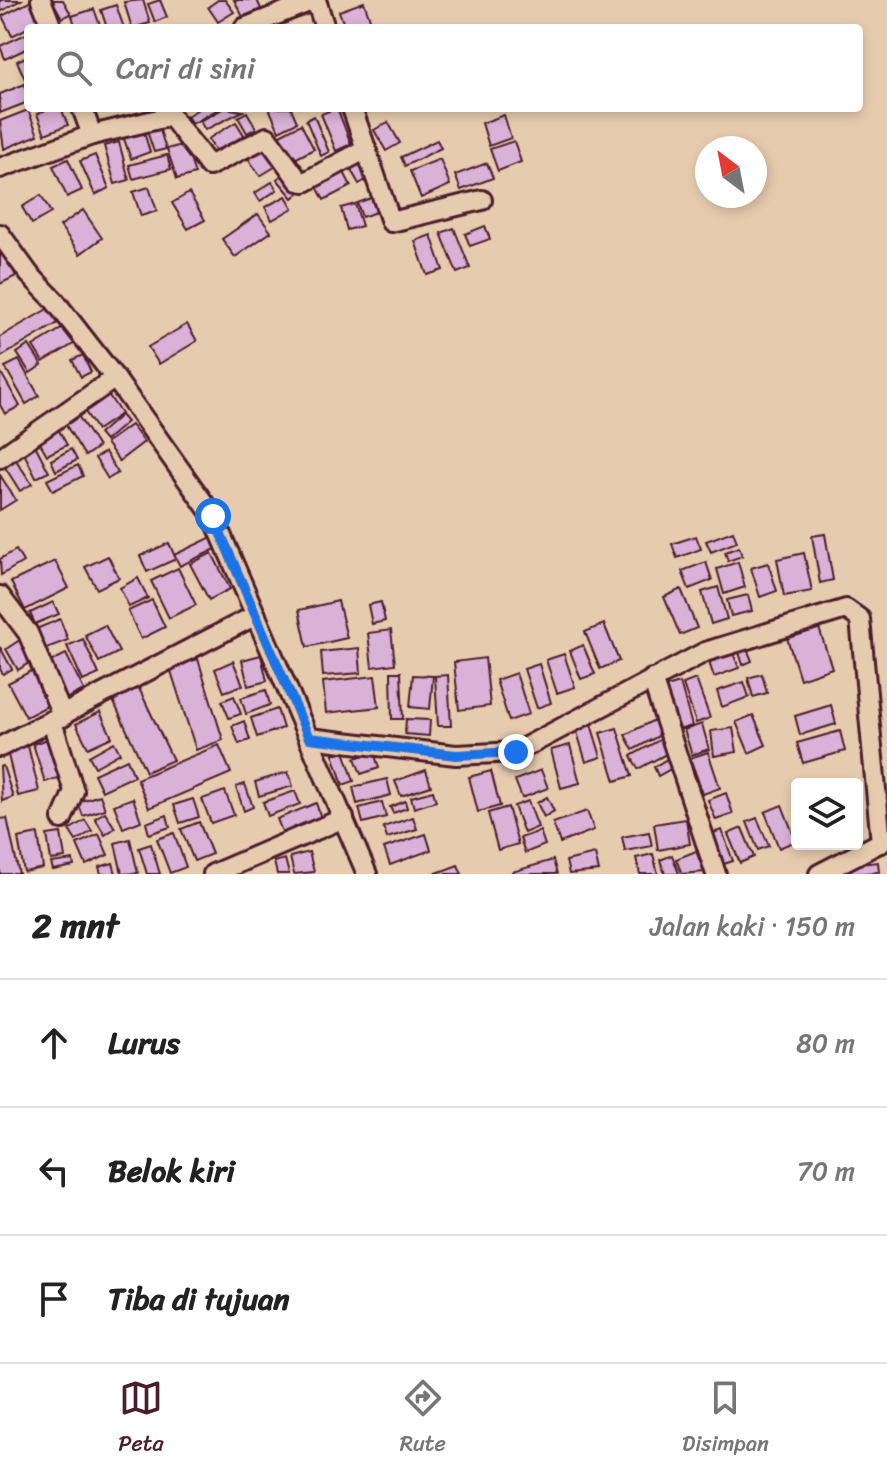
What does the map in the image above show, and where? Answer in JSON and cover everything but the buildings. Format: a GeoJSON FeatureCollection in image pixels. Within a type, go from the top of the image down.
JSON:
{"type":"FeatureCollection","features":[{"type":"Feature","properties":{"kind":"street"},"geometry":{"type":"LineString","coordinates":[[41,0],[50,24]]}},
{"type":"Feature","properties":{"kind":"street"},"geometry":{"type":"LineString","coordinates":[[254,24],[315,0],[324,24]]}},
{"type":"Feature","properties":{"kind":"street"},"geometry":{"type":"LineString","coordinates":[[83,112],[92,135]]}},
{"type":"Feature","properties":{"kind":"street"},"geometry":{"type":"LineString","coordinates":[[353,112],[391,222],[482,200]]}},
{"type":"Feature","properties":{"kind":"street"},"geometry":{"type":"LineString","coordinates":[[0,168],[92,135],[171,116],[209,166],[267,137],[299,181],[305,182],[366,149]]}},
{"type":"Feature","properties":{"kind":"street"},"geometry":{"type":"LineString","coordinates":[[0,234],[115,378],[213,516],[367,874]]}},
{"type":"Feature","properties":{"kind":"street"},"geometry":{"type":"LineString","coordinates":[[0,458],[115,378]]}},
{"type":"Feature","properties":{"kind":"street"},"geometry":{"type":"LineString","coordinates":[[0,596],[28,633],[58,720],[74,791],[62,819]]}},
{"type":"Feature","properties":{"kind":"street"},"geometry":{"type":"LineString","coordinates":[[309,738],[456,755],[516,752],[652,679],[730,644],[846,609],[853,611],[860,619],[884,841],[819,874]]}},
{"type":"Feature","properties":{"kind":"street"},"geometry":{"type":"LineString","coordinates":[[0,747],[58,720],[256,615]]}},
{"type":"Feature","properties":{"kind":"street"},"geometry":{"type":"LineString","coordinates":[[652,679],[716,874]]}},
{"type":"Feature","properties":{"kind":"street"},"geometry":{"type":"LineString","coordinates":[[213,874],[344,818]]}},
{"type":"Feature","properties":{"kind":"route"},"geometry":{"type":"LineString","coordinates":[[213,516],[309,738],[456,755],[516,752]]}}]}
